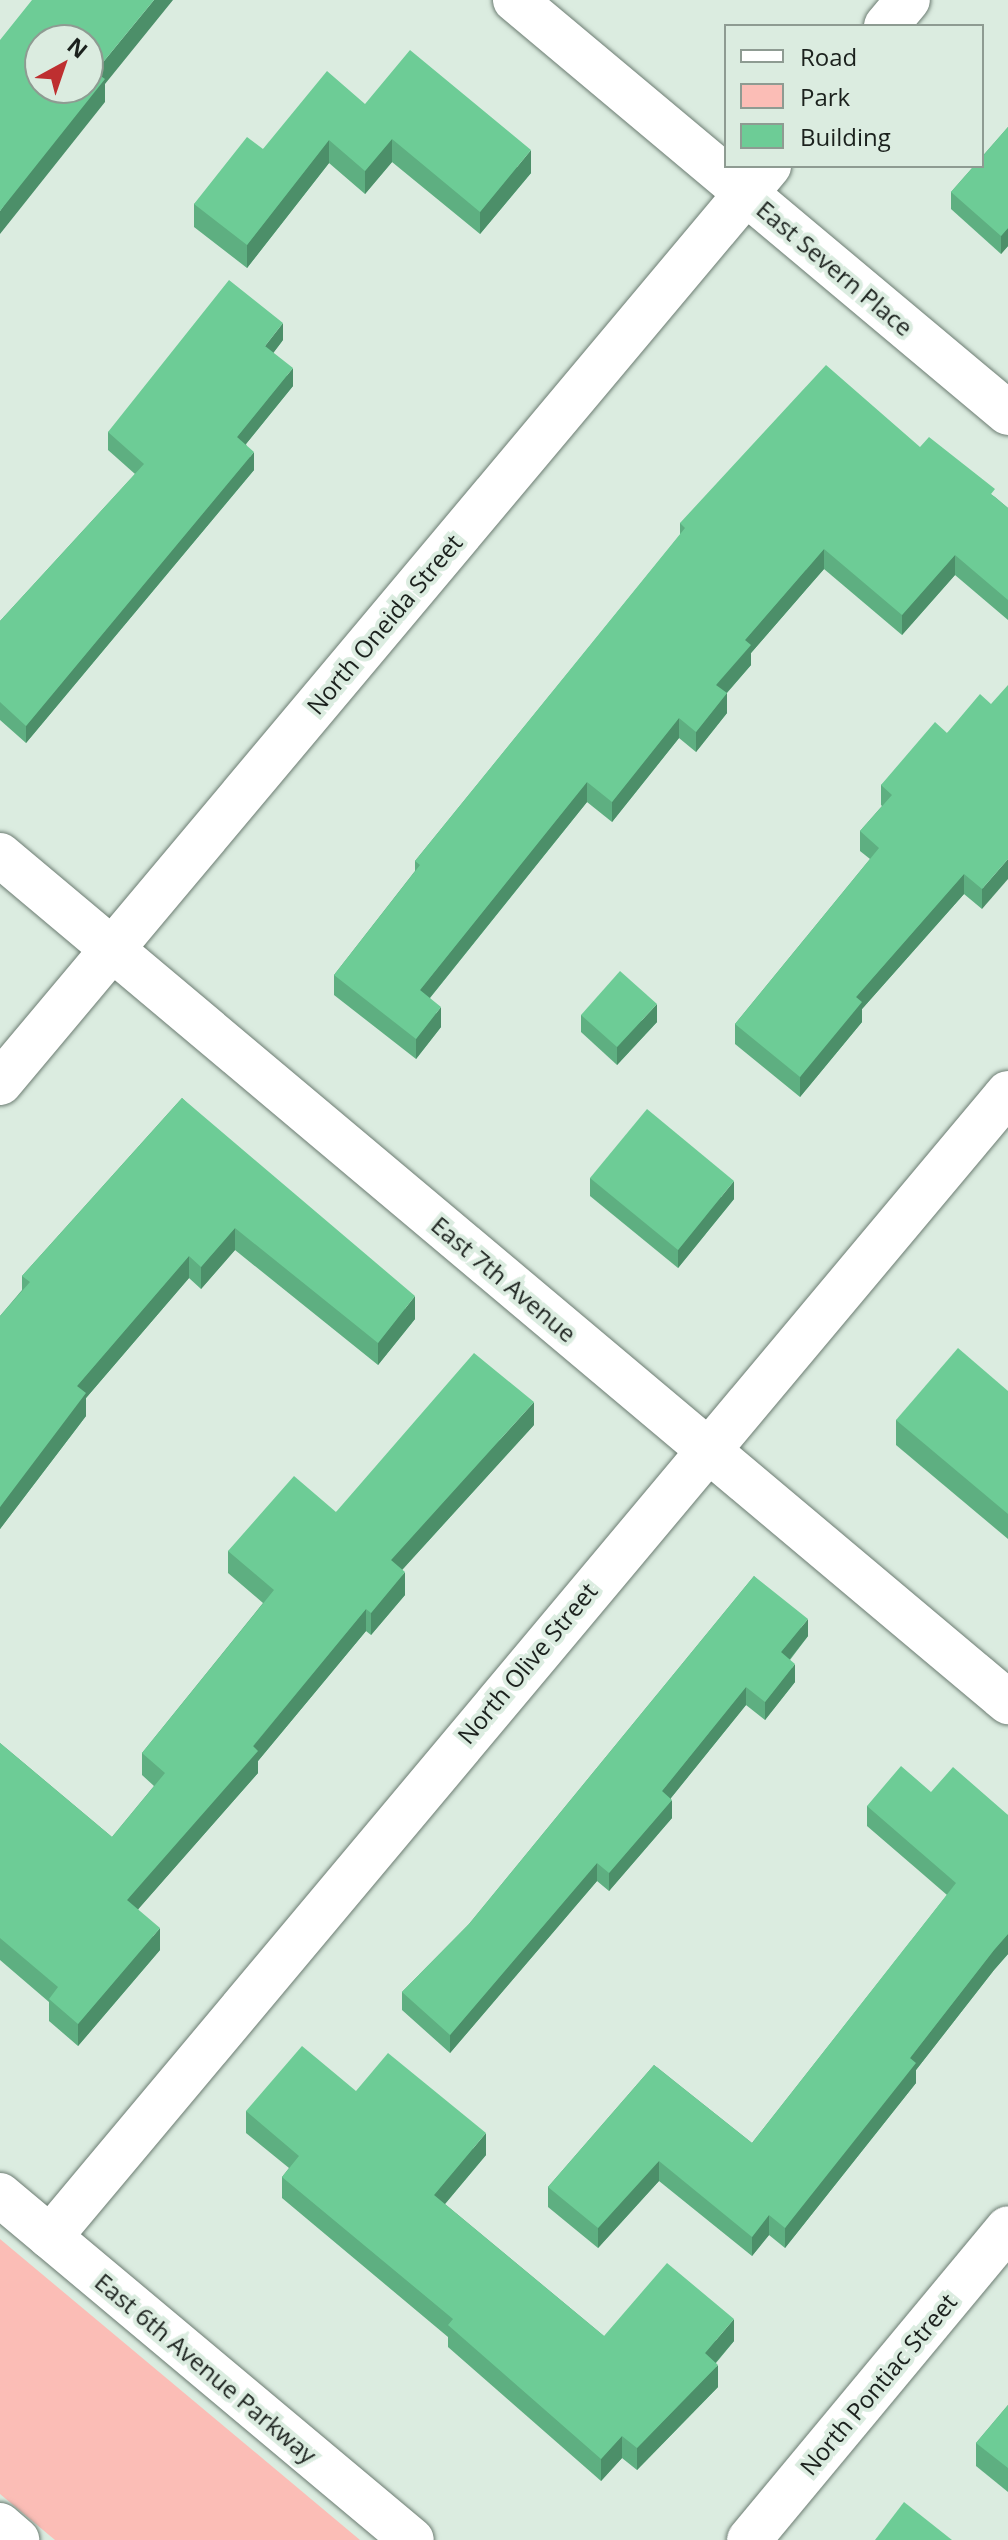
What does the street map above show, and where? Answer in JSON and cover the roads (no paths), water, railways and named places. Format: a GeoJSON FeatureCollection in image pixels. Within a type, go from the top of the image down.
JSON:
{"type":"FeatureCollection","features":[{"type":"Feature","properties":{"kind":"street","name":"East Severn Place"},"geometry":{"type":"LineString","coordinates":[[515,0],[724,155]]}},
{"type":"Feature","properties":{"kind":"street"},"geometry":{"type":"LineString","coordinates":[[888,24],[908,0]]}},
{"type":"Feature","properties":{"kind":"street","name":"East Severn Place"},"geometry":{"type":"LineString","coordinates":[[742,168],[1008,413]]}},
{"type":"Feature","properties":{"kind":"street","name":"North Oneida Street"},"geometry":{"type":"LineString","coordinates":[[0,1083],[758,180]]}},
{"type":"Feature","properties":{"kind":"street","name":"East 7th Avenue"},"geometry":{"type":"LineString","coordinates":[[0,855],[1008,1702]]}},
{"type":"Feature","properties":{"kind":"street","name":"North Olive Street"},"geometry":{"type":"LineString","coordinates":[[50,2237],[705,1448],[1008,1093]]}},
{"type":"Feature","properties":{"kind":"street","name":"East 6th Avenue Parkway"},"geometry":{"type":"LineString","coordinates":[[0,2195],[412,2540]]}},
{"type":"Feature","properties":{"kind":"street","name":"North Pontiac Street"},"geometry":{"type":"LineString","coordinates":[[749,2540],[1008,2228]]}},
{"type":"Feature","properties":{"kind":"street"},"geometry":{"type":"LineString","coordinates":[[0,2525],[17,2540]]}}]}
